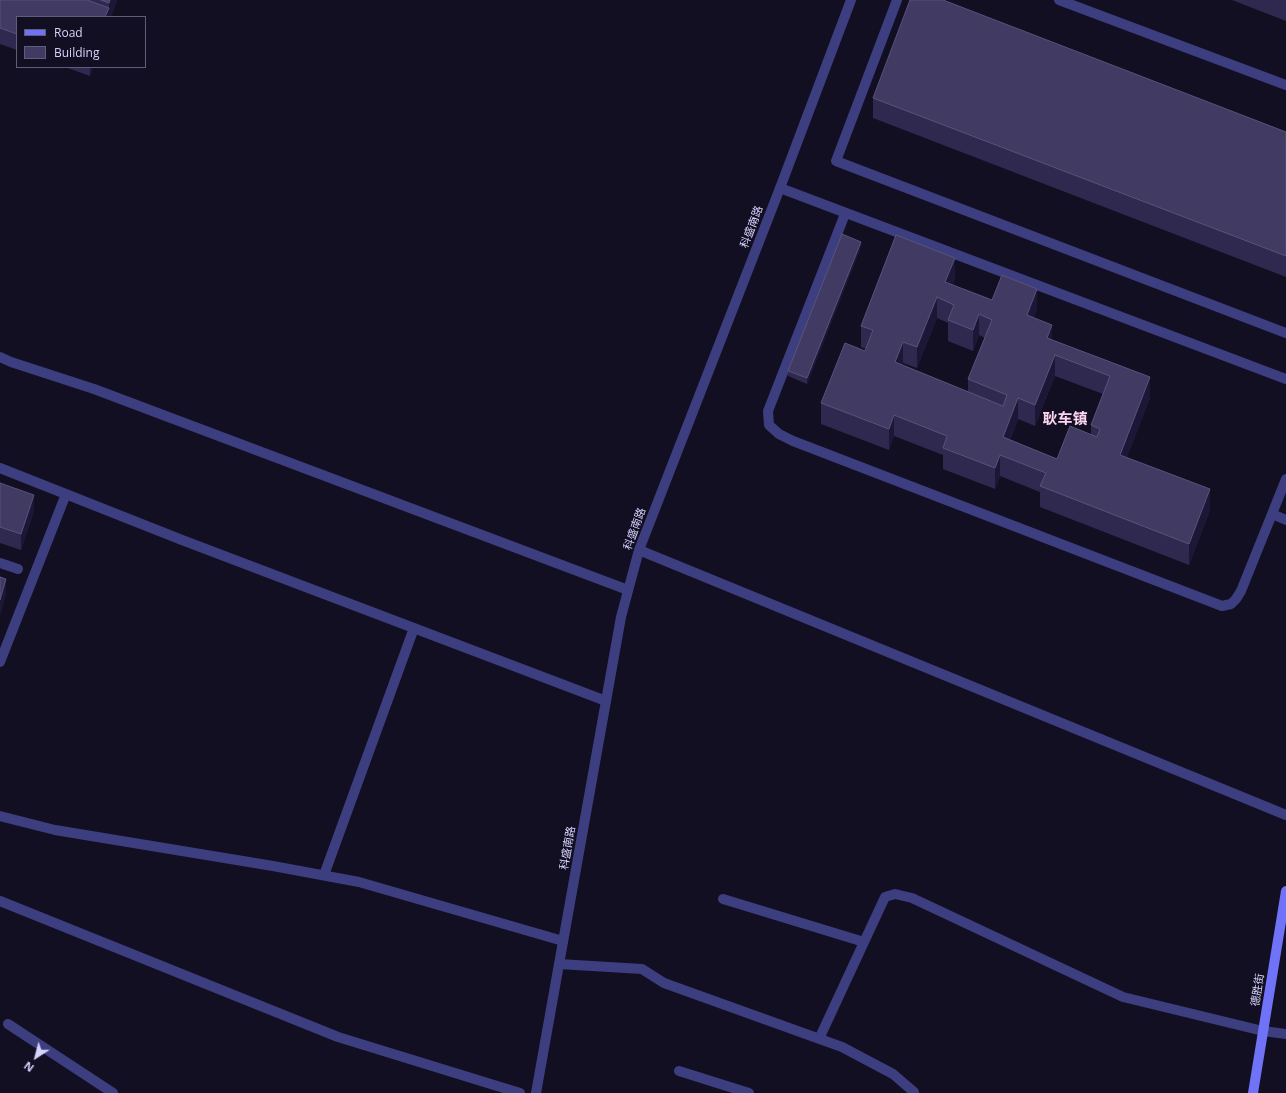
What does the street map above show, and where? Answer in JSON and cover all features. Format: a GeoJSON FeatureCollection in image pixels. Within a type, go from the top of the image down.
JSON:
{"type":"FeatureCollection","features":[{"type":"Feature","properties":{"kind":"street","name":"科盛南路"},"geometry":{"type":"LineString","coordinates":[[536,1093],[621,617],[639,550],[780,188],[851,0]]}},
{"type":"Feature","properties":{"kind":"street"},"geometry":{"type":"LineString","coordinates":[[897,0],[836,161],[1286,333]]}},
{"type":"Feature","properties":{"kind":"street"},"geometry":{"type":"LineString","coordinates":[[1059,0],[1286,85]]}},
{"type":"Feature","properties":{"kind":"street"},"geometry":{"type":"LineString","coordinates":[[780,188],[845,214],[1286,379]]}},
{"type":"Feature","properties":{"kind":"street"},"geometry":{"type":"LineString","coordinates":[[845,214],[768,410],[769,425],[780,434],[1222,606],[1231,604],[1236,599],[1286,479]]}},
{"type":"Feature","properties":{"kind":"street"},"geometry":{"type":"LineString","coordinates":[[0,357],[94,389],[628,590]]}},
{"type":"Feature","properties":{"kind":"street"},"geometry":{"type":"LineString","coordinates":[[0,468],[182,540],[606,701]]}},
{"type":"Feature","properties":{"kind":"street"},"geometry":{"type":"LineString","coordinates":[[0,662],[66,494]]}},
{"type":"Feature","properties":{"kind":"street"},"geometry":{"type":"LineString","coordinates":[[1272,514],[1286,520]]}},
{"type":"Feature","properties":{"kind":"street"},"geometry":{"type":"LineString","coordinates":[[639,550],[1286,815]]}},
{"type":"Feature","properties":{"kind":"street"},"geometry":{"type":"LineString","coordinates":[[0,563],[18,569]]}},
{"type":"Feature","properties":{"kind":"street"},"geometry":{"type":"LineString","coordinates":[[324,875],[414,628]]}},
{"type":"Feature","properties":{"kind":"street"},"geometry":{"type":"LineString","coordinates":[[0,816],[55,830],[359,882],[563,941]]}},
{"type":"Feature","properties":{"kind":"street","name":"德胜街"},"geometry":{"type":"LineString","coordinates":[[1253,1093],[1286,891]]}},
{"type":"Feature","properties":{"kind":"street"},"geometry":{"type":"LineString","coordinates":[[819,1039],[885,897],[895,894],[912,898],[1123,997],[1263,1031],[1286,1034]]}},
{"type":"Feature","properties":{"kind":"street"},"geometry":{"type":"LineString","coordinates":[[723,899],[864,942]]}},
{"type":"Feature","properties":{"kind":"street"},"geometry":{"type":"LineString","coordinates":[[0,901],[338,1037],[520,1093]]}},
{"type":"Feature","properties":{"kind":"street"},"geometry":{"type":"LineString","coordinates":[[559,964],[642,969],[664,983],[842,1047],[893,1074],[914,1093]]}},
{"type":"Feature","properties":{"kind":"street"},"geometry":{"type":"LineString","coordinates":[[8,1024],[113,1093]]}},
{"type":"Feature","properties":{"kind":"street"},"geometry":{"type":"LineString","coordinates":[[679,1070],[749,1093]]}},
{"type":"Feature","properties":{"kind":"building"},"geometry":{"type":"Polygon","coordinates":[[[0,0],[87,0],[109,8],[105,16],[16,16],[16,34],[0,28],[0,0]]]}},
{"type":"Feature","properties":{"kind":"building"},"geometry":{"type":"Polygon","coordinates":[[[101,0],[110,0],[109,3],[101,0]]]}},
{"type":"Feature","properties":{"kind":"building"},"geometry":{"type":"Polygon","coordinates":[[[910,0],[943,0],[1286,132],[1286,256],[873,98],[910,0]]]}},
{"type":"Feature","properties":{"kind":"building"},"geometry":{"type":"Polygon","coordinates":[[[842,234],[861,242],[807,378],[788,371],[842,234]]]}},
{"type":"Feature","properties":{"kind":"building"},"geometry":{"type":"Polygon","coordinates":[[[896,235],[955,258],[945,282],[992,300],[1002,275],[1037,289],[1027,315],[1052,325],[1047,338],[1150,377],[1120,455],[1210,489],[1189,544],[1040,486],[1046,473],[1000,455],[995,468],[943,448],[947,436],[894,415],[889,429],[821,403],[845,343],[865,351],[873,330],[861,326],[896,235]],[[937,297],[917,347],[903,342],[895,362],[1003,406],[1007,395],[968,379],[992,320],[979,314],[973,330],[948,320],[954,305],[937,297]],[[1055,355],[1035,405],[1018,398],[1003,437],[1057,459],[1070,426],[1097,437],[1100,429],[1091,425],[1110,376],[1055,355]]]}},
{"type":"Feature","properties":{"kind":"building"},"geometry":{"type":"Polygon","coordinates":[[[0,483],[34,495],[21,534],[0,527],[0,483]]]}},
{"type":"Feature","properties":{"kind":"building"},"geometry":{"type":"Polygon","coordinates":[[[0,577],[6,579],[0,600],[0,577]]]}},
{"type":"Feature","properties":{"kind":"district","name":"耿车镇"},"geometry":{"type":"Point","coordinates":[1065,420]}}]}
